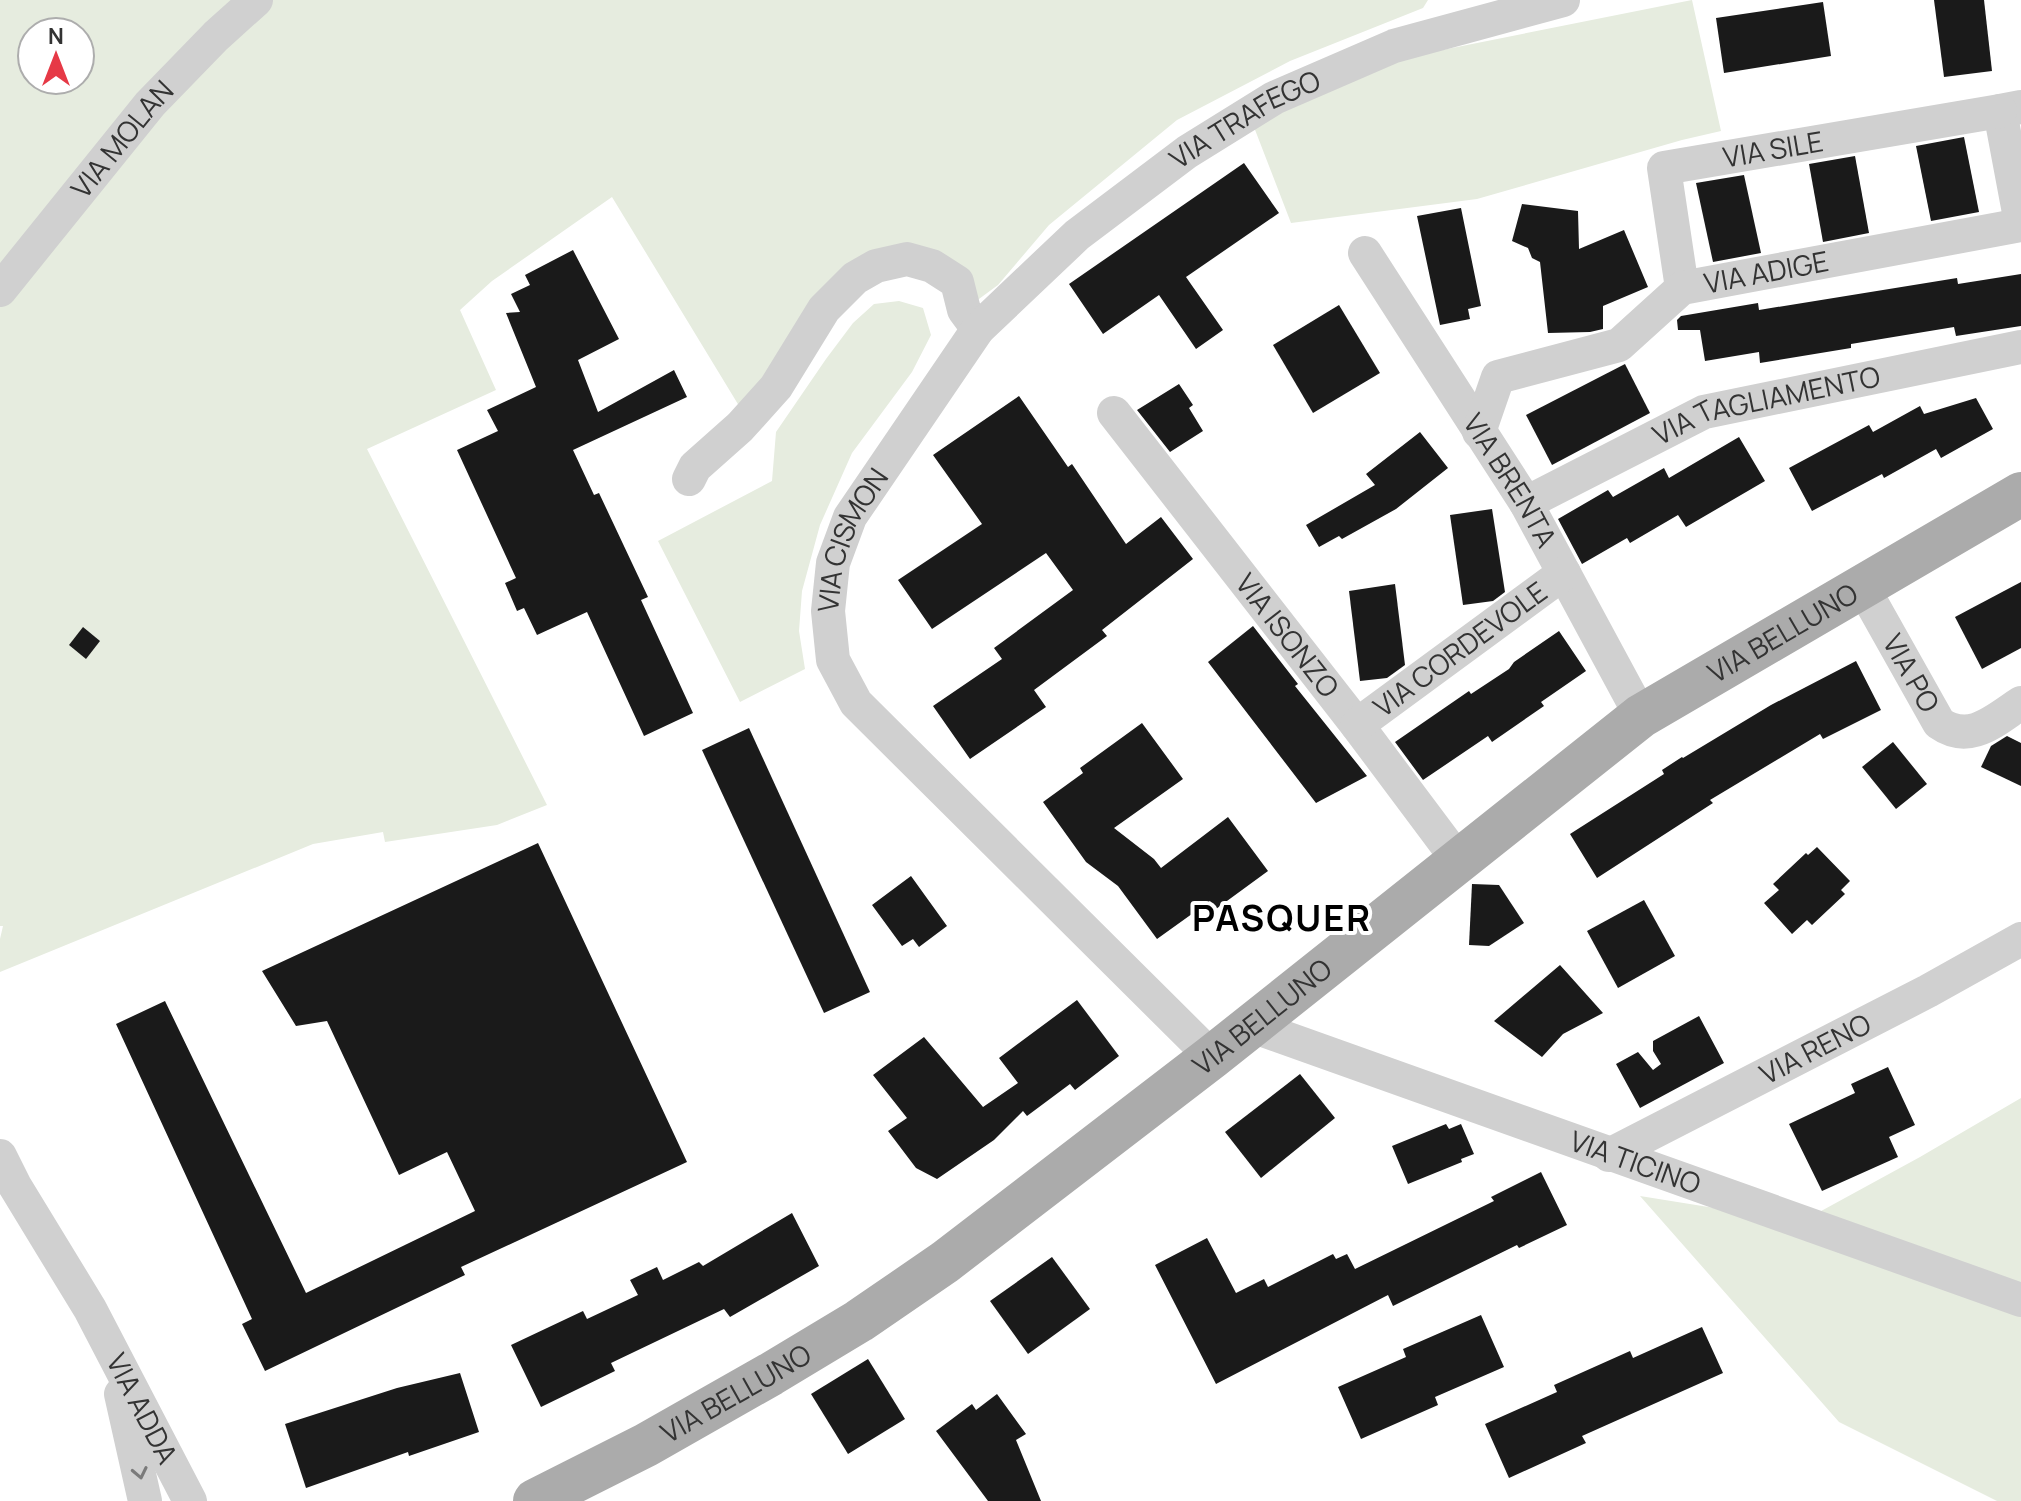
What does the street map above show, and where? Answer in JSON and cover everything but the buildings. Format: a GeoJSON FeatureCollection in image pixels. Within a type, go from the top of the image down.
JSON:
{"type":"FeatureCollection","features":[{"type":"Feature","properties":{"kind":"main road","name":"VIA BELLUNO"},"geometry":{"type":"LineString","coordinates":[[535,1501],[646,1445],[859,1321],[945,1262],[1212,1057],[1641,716],[2021,494]]}},
{"type":"Feature","properties":{"kind":"street","name":"VIA MOLAN"},"geometry":{"type":"LineString","coordinates":[[0,290],[150,104],[256,0]]}},
{"type":"Feature","properties":{"kind":"street","name":"VIA TRAFEGO"},"geometry":{"type":"LineString","coordinates":[[978,329],[1077,235],[1187,152],[1274,98],[1394,46],[1563,0]]}},
{"type":"Feature","properties":{"kind":"street"},"geometry":{"type":"LineString","coordinates":[[2010,109],[2021,224]]}},
{"type":"Feature","properties":{"kind":"street","name":"VIA SILE"},"geometry":{"type":"LineString","coordinates":[[1682,288],[1664,168],[2010,109]]}},
{"type":"Feature","properties":{"kind":"street","name":"VIA ADIGE"},"geometry":{"type":"LineString","coordinates":[[1479,432],[1498,377],[1619,345],[1682,288],[2021,224]]}},
{"type":"Feature","properties":{"kind":"street","name":"VIA BRENTA"},"geometry":{"type":"LineString","coordinates":[[1365,253],[1526,503],[1641,716]]}},
{"type":"Feature","properties":{"kind":"street"},"geometry":{"type":"LineString","coordinates":[[689,479],[695,467],[740,427],[776,387],[824,309],[855,278],[876,266],[907,259],[932,266],[957,282],[964,310],[978,329]]}},
{"type":"Feature","properties":{"kind":"street","name":"VIA CISMON"},"geometry":{"type":"LineString","coordinates":[[978,329],[850,517],[833,563],[828,611],[833,660],[856,703],[1212,1057]]}},
{"type":"Feature","properties":{"kind":"street","name":"VIA TAGLIAMENTO"},"geometry":{"type":"LineString","coordinates":[[1526,503],[1704,412],[2021,347]]}},
{"type":"Feature","properties":{"kind":"street","name":"VIA ISONZO"},"geometry":{"type":"LineString","coordinates":[[1114,413],[1458,860]]}},
{"type":"Feature","properties":{"kind":"street","name":"VIA CORDEVOLE"},"geometry":{"type":"LineString","coordinates":[[1357,725],[1564,573]]}},
{"type":"Feature","properties":{"kind":"street","name":"VIA PO"},"geometry":{"type":"LineString","coordinates":[[1862,586],[1939,723],[1949,730],[1974,731],[2021,703]]}},
{"type":"Feature","properties":{"kind":"street","name":"VIA RENO"},"geometry":{"type":"LineString","coordinates":[[1609,1155],[1928,991],[2021,939]]}},
{"type":"Feature","properties":{"kind":"street","name":"VIA TICINO"},"geometry":{"type":"LineString","coordinates":[[1249,1025],[2021,1300]]}},
{"type":"Feature","properties":{"kind":"street","name":"VIA ADDA"},"geometry":{"type":"LineString","coordinates":[[0,1156],[94,1318],[190,1501]]}},
{"type":"Feature","properties":{"kind":"street","name":"VIA ADDA"},"geometry":{"type":"LineString","coordinates":[[94,1318],[123,1402],[145,1501]]}},
{"type":"Feature","properties":{"kind":"shaded area"},"geometry":{"type":"Polygon","coordinates":[[[0,0],[1428,0],[1423,8],[1290,61],[1177,120],[1049,225],[998,285],[964,310],[957,282],[876,266],[747,419],[612,197],[492,281],[460,310],[496,390],[367,449],[547,805],[497,825],[385,842],[383,832],[313,844],[0,972],[3,926],[0,926],[0,0]]]}},
{"type":"Feature","properties":{"kind":"shaded area"},"geometry":{"type":"Polygon","coordinates":[[[1692,0],[1721,131],[1477,199],[1291,223],[1252,122],[1392,60],[1692,0]]]}},
{"type":"Feature","properties":{"kind":"shaded area"},"geometry":{"type":"Polygon","coordinates":[[[899,301],[923,308],[931,335],[912,372],[852,453],[820,525],[802,591],[799,631],[805,669],[740,702],[658,541],[772,481],[776,432],[826,359],[853,323],[874,304],[899,301]]]}},
{"type":"Feature","properties":{"kind":"shaded area"},"geometry":{"type":"Polygon","coordinates":[[[2021,1098],[2021,1501],[1997,1501],[1839,1422],[1640,1196],[1801,1222],[2021,1098]]]}},
{"type":"Feature","properties":{"kind":"district","name":"PASQUER"},"geometry":{"type":"Point","coordinates":[1282,918]}}]}
